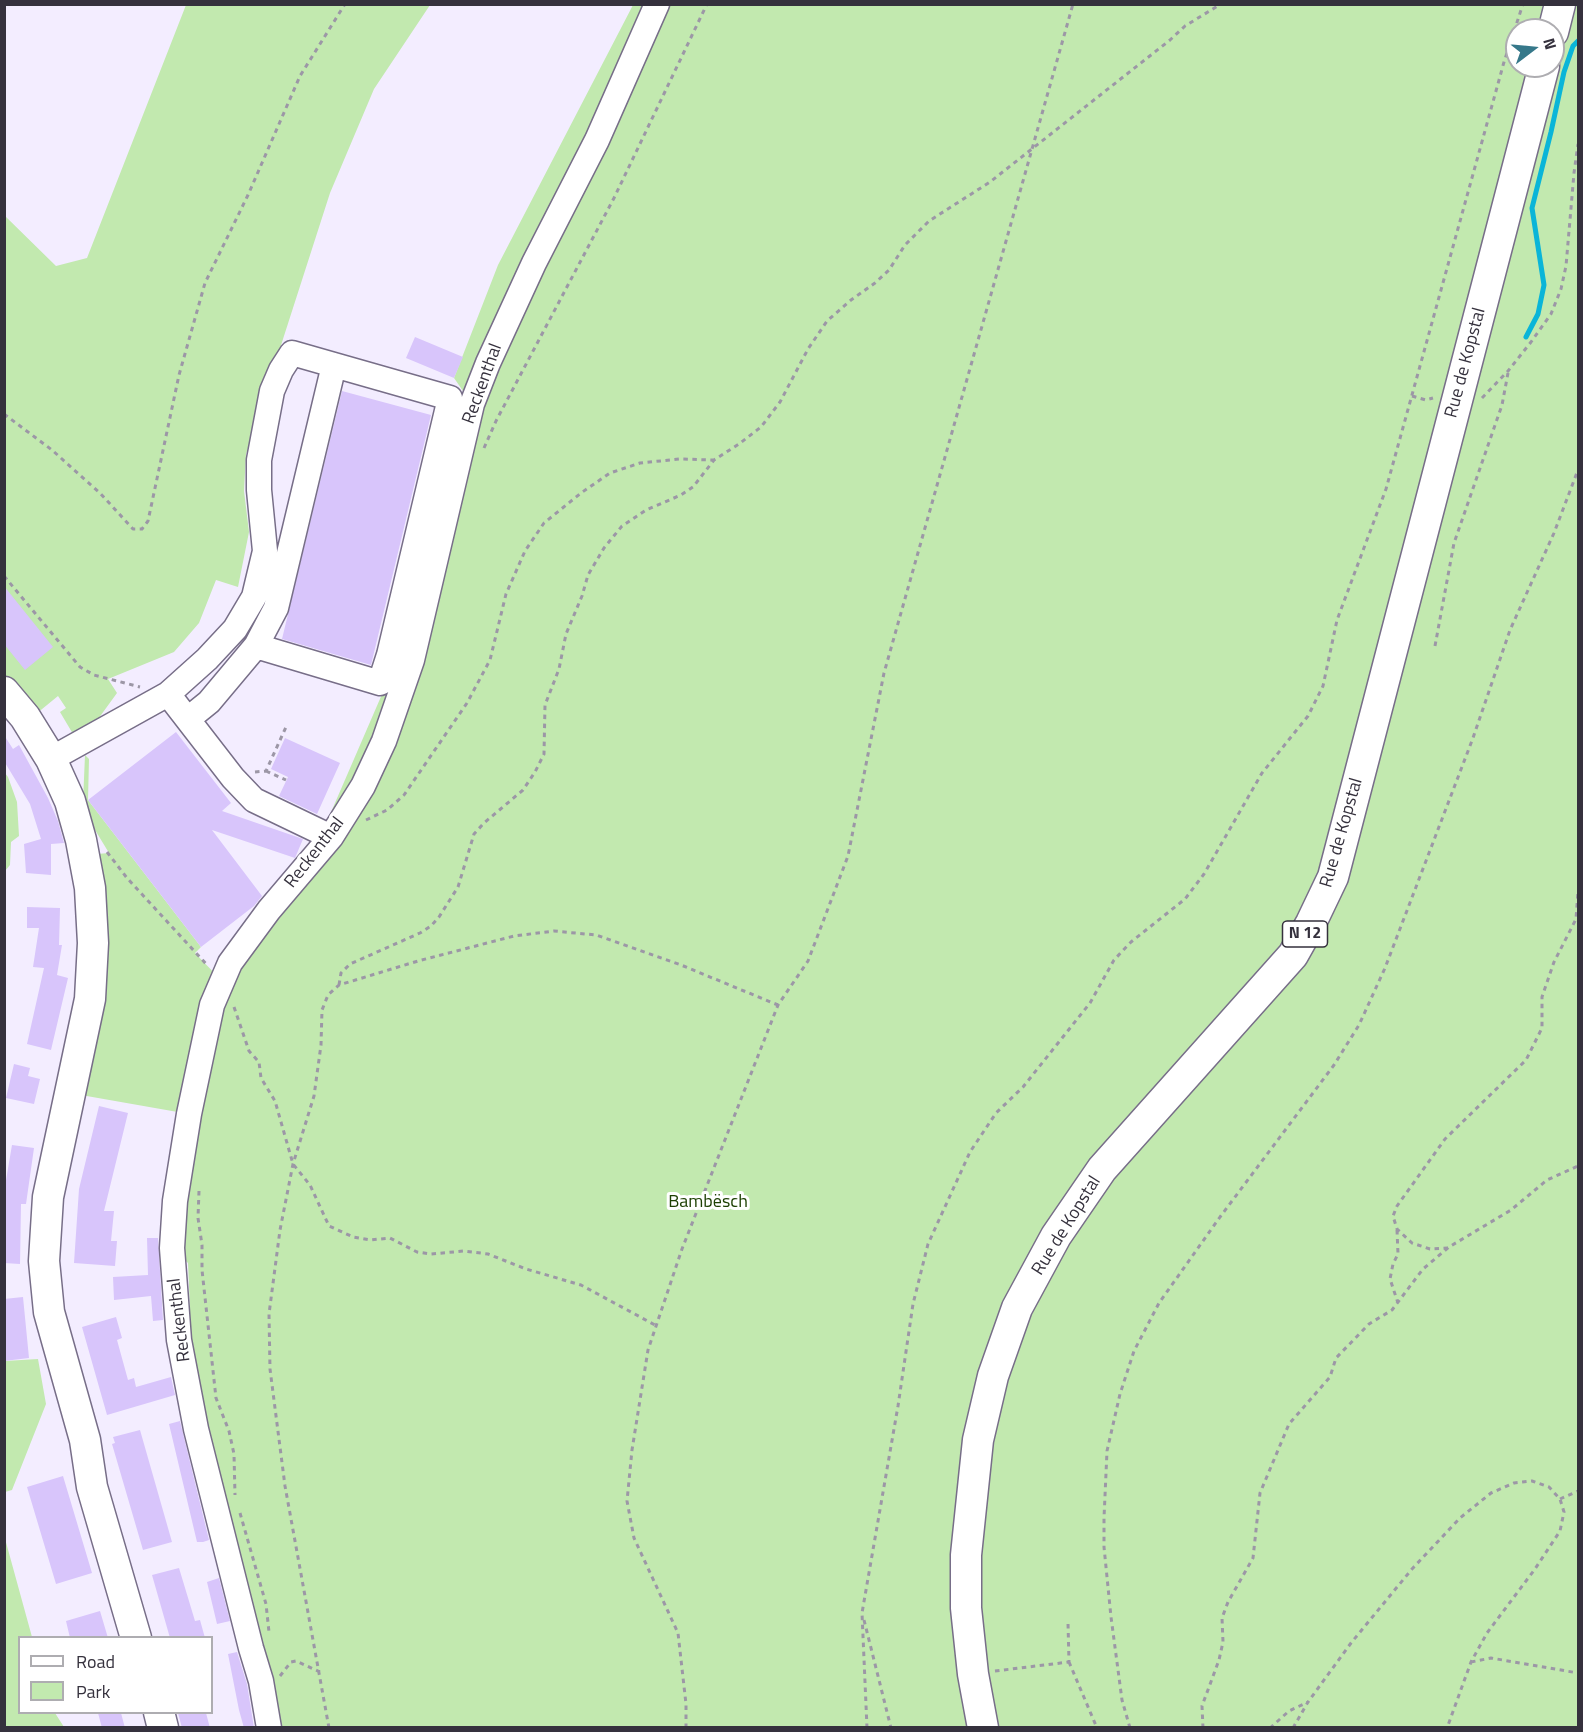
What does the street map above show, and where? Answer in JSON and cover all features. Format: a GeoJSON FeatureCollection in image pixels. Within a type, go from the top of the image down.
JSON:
{"type":"FeatureCollection","features":[{"type":"Feature","properties":{"kind":"main road","name":"Rue de Kopstal"},"geometry":{"type":"LineString","coordinates":[[983,1728],[973,1674],[966,1608],[966,1555],[970,1498],[978,1440],[993,1376],[1017,1308],[1056,1236],[1102,1169],[1293,955],[1333,877],[1541,78]]}},
{"type":"Feature","properties":{"kind":"main road"},"geometry":{"type":"LineString","coordinates":[[4,692],[25,717],[51,759],[70,801],[81,840],[91,899],[93,943],[90,999],[48,1197],[44,1261],[49,1312],[85,1440],[92,1487],[135,1636]]}},
{"type":"Feature","properties":{"kind":"street","name":"Reckenthal"},"geometry":{"type":"LineString","coordinates":[[269,1728],[261,1681],[196,1429],[180,1340],[172,1248],[175,1201],[189,1114],[212,1005],[230,963],[269,910],[331,837],[363,786],[384,741],[412,660],[409,621],[461,401],[488,363],[534,263],[597,140],[657,4]]}},
{"type":"Feature","properties":{"kind":"street"},"geometry":{"type":"LineString","coordinates":[[51,759],[168,694],[207,659],[235,629],[254,597],[265,551],[259,490],[259,460],[272,391],[281,370],[292,353],[461,401]]}},
{"type":"Feature","properties":{"kind":"street"},"geometry":{"type":"LineString","coordinates":[[188,719],[208,702],[256,646],[276,608],[334,365]]}},
{"type":"Feature","properties":{"kind":"street"},"geometry":{"type":"LineString","coordinates":[[256,646],[380,683],[409,621]]}},
{"type":"Feature","properties":{"kind":"street"},"geometry":{"type":"LineString","coordinates":[[168,694],[233,778],[254,800],[331,837]]}},
{"type":"Feature","properties":{"kind":"path"},"geometry":{"type":"LineString","coordinates":[[4,414],[52,450],[92,486],[134,529],[142,529],[148,521],[179,375],[205,282],[248,195],[300,76],[345,4]]}},
{"type":"Feature","properties":{"kind":"path"},"geometry":{"type":"LineString","coordinates":[[483,449],[614,198],[707,4]]}},
{"type":"Feature","properties":{"kind":"path"},"geometry":{"type":"LineString","coordinates":[[686,1728],[686,1704],[678,1634],[634,1538],[627,1501],[632,1450],[648,1350],[682,1249],[778,1005],[808,961],[848,856],[884,673],[1073,4]]}},
{"type":"Feature","properties":{"kind":"path"},"geometry":{"type":"LineString","coordinates":[[339,985],[341,973],[350,964],[431,926],[458,887],[474,834],[523,790],[535,772],[544,754],[545,705],[559,669],[566,634],[588,575],[604,548],[622,526],[646,510],[681,495],[693,487],[714,460],[761,427],[780,402],[808,349],[827,321],[889,270],[905,245],[929,221],[990,182],[1185,26],[1221,4]]}},
{"type":"Feature","properties":{"kind":"path"},"geometry":{"type":"LineString","coordinates":[[867,1728],[862,1613],[898,1406],[913,1304],[928,1244],[970,1152],[996,1113],[1023,1088],[1090,1003],[1114,960],[1131,942],[1185,898],[1198,882],[1262,773],[1308,716],[1323,686],[1337,620],[1386,489],[1504,62],[1523,4]]}},
{"type":"Feature","properties":{"kind":"path"},"geometry":{"type":"LineString","coordinates":[[1435,646],[1454,543],[1502,405],[1508,371],[1551,314],[1561,289],[1566,266],[1578,144]]}},
{"type":"Feature","properties":{"kind":"path"},"geometry":{"type":"LineString","coordinates":[[1412,396],[1426,399]]}},
{"type":"Feature","properties":{"kind":"path"},"geometry":{"type":"LineString","coordinates":[[364,820],[387,810],[404,795],[467,703],[490,660],[506,594],[525,551],[544,523],[580,493],[610,473],[640,463],[680,459],[714,460]]}},
{"type":"Feature","properties":{"kind":"path"},"geometry":{"type":"LineString","coordinates":[[1130,1728],[1122,1700],[1111,1617],[1104,1547],[1104,1518],[1107,1451],[1120,1394],[1134,1351],[1159,1304],[1227,1208],[1334,1065],[1359,1026],[1402,925],[1473,738],[1510,630],[1554,533],[1578,470]]}},
{"type":"Feature","properties":{"kind":"path"},"geometry":{"type":"LineString","coordinates":[[4,576],[80,667],[101,677],[168,694]]}},
{"type":"Feature","properties":{"kind":"path"},"geometry":{"type":"LineString","coordinates":[[266,771],[286,727]]}},
{"type":"Feature","properties":{"kind":"path"},"geometry":{"type":"LineString","coordinates":[[233,778],[266,771],[286,780]]}},
{"type":"Feature","properties":{"kind":"path"},"geometry":{"type":"LineString","coordinates":[[81,840],[109,853],[127,878],[221,981]]}},
{"type":"Feature","properties":{"kind":"path"},"geometry":{"type":"LineString","coordinates":[[1398,1303],[1390,1280],[1398,1254],[1397,1229],[1393,1216],[1397,1206],[1445,1138],[1526,1060],[1542,1028],[1542,997],[1554,962],[1576,919],[1578,891]]}},
{"type":"Feature","properties":{"kind":"path"},"geometry":{"type":"LineString","coordinates":[[329,1728],[285,1486],[270,1369],[269,1314],[280,1230],[293,1164],[314,1096],[321,1045],[322,1010],[328,995],[339,985],[418,961],[514,936],[554,931],[596,935],[681,965],[778,1005]]}},
{"type":"Feature","properties":{"kind":"path"},"geometry":{"type":"LineString","coordinates":[[229,1009],[231,1000],[249,1051],[259,1062],[261,1078],[275,1101],[293,1164],[310,1185],[329,1226],[352,1237],[370,1240],[390,1238],[417,1252],[431,1254],[464,1251],[488,1254],[526,1269],[581,1285],[655,1325]]}},
{"type":"Feature","properties":{"kind":"path"},"geometry":{"type":"LineString","coordinates":[[1203,1728],[1202,1706],[1220,1660],[1223,1642],[1222,1618],[1228,1602],[1253,1558],[1260,1493],[1289,1424],[1330,1377],[1336,1358],[1370,1324],[1392,1310],[1423,1269],[1449,1247],[1511,1210],[1547,1180],[1578,1166]]}},
{"type":"Feature","properties":{"kind":"path"},"geometry":{"type":"LineString","coordinates":[[199,1184],[198,1218],[202,1245],[202,1270],[216,1398],[229,1431],[234,1454],[234,1495]]}},
{"type":"Feature","properties":{"kind":"path"},"geometry":{"type":"LineString","coordinates":[[1397,1229],[1412,1243],[1430,1249],[1449,1247]]}},
{"type":"Feature","properties":{"kind":"path"},"geometry":{"type":"LineString","coordinates":[[1293,1728],[1308,1702],[1351,1643],[1412,1569],[1460,1518],[1491,1493],[1514,1483],[1532,1481],[1549,1487],[1560,1499],[1564,1512],[1560,1531],[1487,1633],[1471,1662],[1447,1728]]}},
{"type":"Feature","properties":{"kind":"path"},"geometry":{"type":"LineString","coordinates":[[1560,1499],[1578,1491]]}},
{"type":"Feature","properties":{"kind":"path"},"geometry":{"type":"LineString","coordinates":[[238,1506],[266,1604],[269,1634]]}},
{"type":"Feature","properties":{"kind":"path"},"geometry":{"type":"LineString","coordinates":[[862,1613],[891,1728]]}},
{"type":"Feature","properties":{"kind":"path"},"geometry":{"type":"LineString","coordinates":[[1068,1623],[1069,1662],[1096,1728]]}},
{"type":"Feature","properties":{"kind":"path"},"geometry":{"type":"LineString","coordinates":[[1471,1662],[1491,1658],[1578,1673]]}},
{"type":"Feature","properties":{"kind":"path"},"geometry":{"type":"LineString","coordinates":[[277,1666],[279,1677],[291,1662],[296,1660],[320,1672]]}},
{"type":"Feature","properties":{"kind":"path"},"geometry":{"type":"LineString","coordinates":[[973,1674],[1069,1662]]}},
{"type":"Feature","properties":{"kind":"path"},"geometry":{"type":"LineString","coordinates":[[1270,1728],[1289,1711],[1308,1702]]}},
{"type":"Feature","properties":{"kind":"green space"},"geometry":{"type":"Polygon","coordinates":[[[186,5],[430,5],[374,89],[330,193],[246,454],[244,491],[249,532],[238,587],[216,580],[199,623],[174,652],[108,679],[117,693],[93,726],[73,734],[60,712],[66,708],[58,696],[36,714],[5,675],[4,215],[56,266],[87,258],[186,5]]]}},
{"type":"Feature","properties":{"kind":"green space","name":"Bambësch"},"geometry":{"type":"Polygon","coordinates":[[[633,5],[648,5],[586,136],[657,5],[1578,5],[1578,1727],[278,1727],[179,1340],[190,1308],[188,1263],[172,1248],[189,1114],[81,1095],[97,854],[109,853],[89,820],[83,802],[85,755],[89,759],[88,800],[201,947],[195,953],[221,980],[322,833],[386,685],[472,404],[454,378],[498,265],[633,5]]]}},
{"type":"Feature","properties":{"kind":"green space"},"geometry":{"type":"Polygon","coordinates":[[[5,773],[17,802],[19,836],[11,842],[10,865],[5,871],[5,773]]]}},
{"type":"Feature","properties":{"kind":"green space"},"geometry":{"type":"Polygon","coordinates":[[[38,1359],[46,1404],[12,1490],[5,1492],[5,1361],[38,1359]]]}},
{"type":"Feature","properties":{"kind":"green space"},"geometry":{"type":"Polygon","coordinates":[[[4,1535],[32,1636],[18,1636],[18,1714],[56,1714],[64,1727],[5,1727],[4,1535]]]}},
{"type":"Feature","properties":{"kind":"building"},"geometry":{"type":"Polygon","coordinates":[[[415,337],[463,357],[454,378],[406,358],[415,337]]]}},
{"type":"Feature","properties":{"kind":"building"},"geometry":{"type":"Polygon","coordinates":[[[342,391],[431,415],[371,665],[282,639],[342,391]]]}},
{"type":"Feature","properties":{"kind":"building"},"geometry":{"type":"Polygon","coordinates":[[[4,586],[53,647],[25,670],[4,644],[4,586]]]}},
{"type":"Feature","properties":{"kind":"building"},"geometry":{"type":"Polygon","coordinates":[[[176,732],[231,803],[222,811],[303,839],[295,858],[212,830],[262,896],[254,906],[201,947],[88,800],[176,732]]]}},
{"type":"Feature","properties":{"kind":"building"},"geometry":{"type":"Polygon","coordinates":[[[4,735],[13,749],[19,745],[58,821],[64,843],[51,844],[51,875],[26,873],[24,844],[41,839],[30,804],[4,761],[4,735]]]}},
{"type":"Feature","properties":{"kind":"building"},"geometry":{"type":"Polygon","coordinates":[[[285,738],[340,763],[317,814],[279,796],[288,777],[271,769],[285,738]]]}},
{"type":"Feature","properties":{"kind":"building"},"geometry":{"type":"Polygon","coordinates":[[[27,907],[60,908],[59,945],[62,945],[57,975],[68,978],[51,1050],[27,1044],[44,968],[33,967],[39,928],[27,928],[27,907]]]}},
{"type":"Feature","properties":{"kind":"building"},"geometry":{"type":"Polygon","coordinates":[[[14,1064],[30,1068],[28,1076],[40,1079],[34,1104],[6,1098],[14,1064]]]}},
{"type":"Feature","properties":{"kind":"building"},"geometry":{"type":"Polygon","coordinates":[[[99,1106],[128,1113],[104,1211],[114,1211],[111,1241],[117,1241],[115,1266],[74,1263],[79,1189],[99,1106]]]}},
{"type":"Feature","properties":{"kind":"building"},"geometry":{"type":"Polygon","coordinates":[[[12,1145],[34,1148],[26,1204],[21,1204],[20,1264],[4,1263],[4,1192],[12,1145]]]}},
{"type":"Feature","properties":{"kind":"building"},"geometry":{"type":"Polygon","coordinates":[[[147,1238],[158,1238],[163,1320],[153,1321],[151,1296],[114,1300],[113,1277],[148,1275],[147,1238]]]}},
{"type":"Feature","properties":{"kind":"building"},"geometry":{"type":"Polygon","coordinates":[[[23,1297],[29,1358],[4,1361],[4,1299],[23,1297]]]}},
{"type":"Feature","properties":{"kind":"building"},"geometry":{"type":"Polygon","coordinates":[[[116,1317],[122,1338],[117,1340],[128,1380],[134,1378],[136,1387],[171,1377],[175,1395],[107,1415],[82,1327],[116,1317]]]}},
{"type":"Feature","properties":{"kind":"building"},"geometry":{"type":"Polygon","coordinates":[[[180,1421],[209,1540],[203,1542],[197,1542],[169,1424],[180,1421]]]}},
{"type":"Feature","properties":{"kind":"building"},"geometry":{"type":"Polygon","coordinates":[[[140,1430],[172,1542],[143,1550],[112,1444],[115,1443],[113,1437],[140,1430]]]}},
{"type":"Feature","properties":{"kind":"building"},"geometry":{"type":"Polygon","coordinates":[[[63,1476],[92,1573],[56,1584],[27,1487],[63,1476]]]}},
{"type":"Feature","properties":{"kind":"building"},"geometry":{"type":"Polygon","coordinates":[[[179,1568],[195,1621],[200,1620],[204,1636],[169,1636],[152,1575],[179,1568]]]}},
{"type":"Feature","properties":{"kind":"building"},"geometry":{"type":"Polygon","coordinates":[[[219,1578],[230,1621],[217,1624],[207,1582],[219,1578]]]}},
{"type":"Feature","properties":{"kind":"building"},"geometry":{"type":"Polygon","coordinates":[[[100,1611],[107,1636],[70,1636],[66,1621],[100,1611]]]}},
{"type":"Feature","properties":{"kind":"building"},"geometry":{"type":"Polygon","coordinates":[[[237,1652],[247,1684],[254,1728],[244,1728],[239,1710],[228,1654],[237,1652]]]}},
{"type":"Feature","properties":{"kind":"building"},"geometry":{"type":"Polygon","coordinates":[[[98,1714],[121,1714],[125,1728],[102,1728],[98,1714]]]}},
{"type":"Feature","properties":{"kind":"building"},"geometry":{"type":"Polygon","coordinates":[[[178,1714],[206,1714],[210,1728],[182,1728],[178,1714]]]}},
{"type":"Feature","properties":{"kind":"waterway"},"geometry":{"type":"LineString","coordinates":[[1526,337],[1538,314],[1544,285],[1532,208],[1564,72],[1573,46],[1578,41]]}}]}
